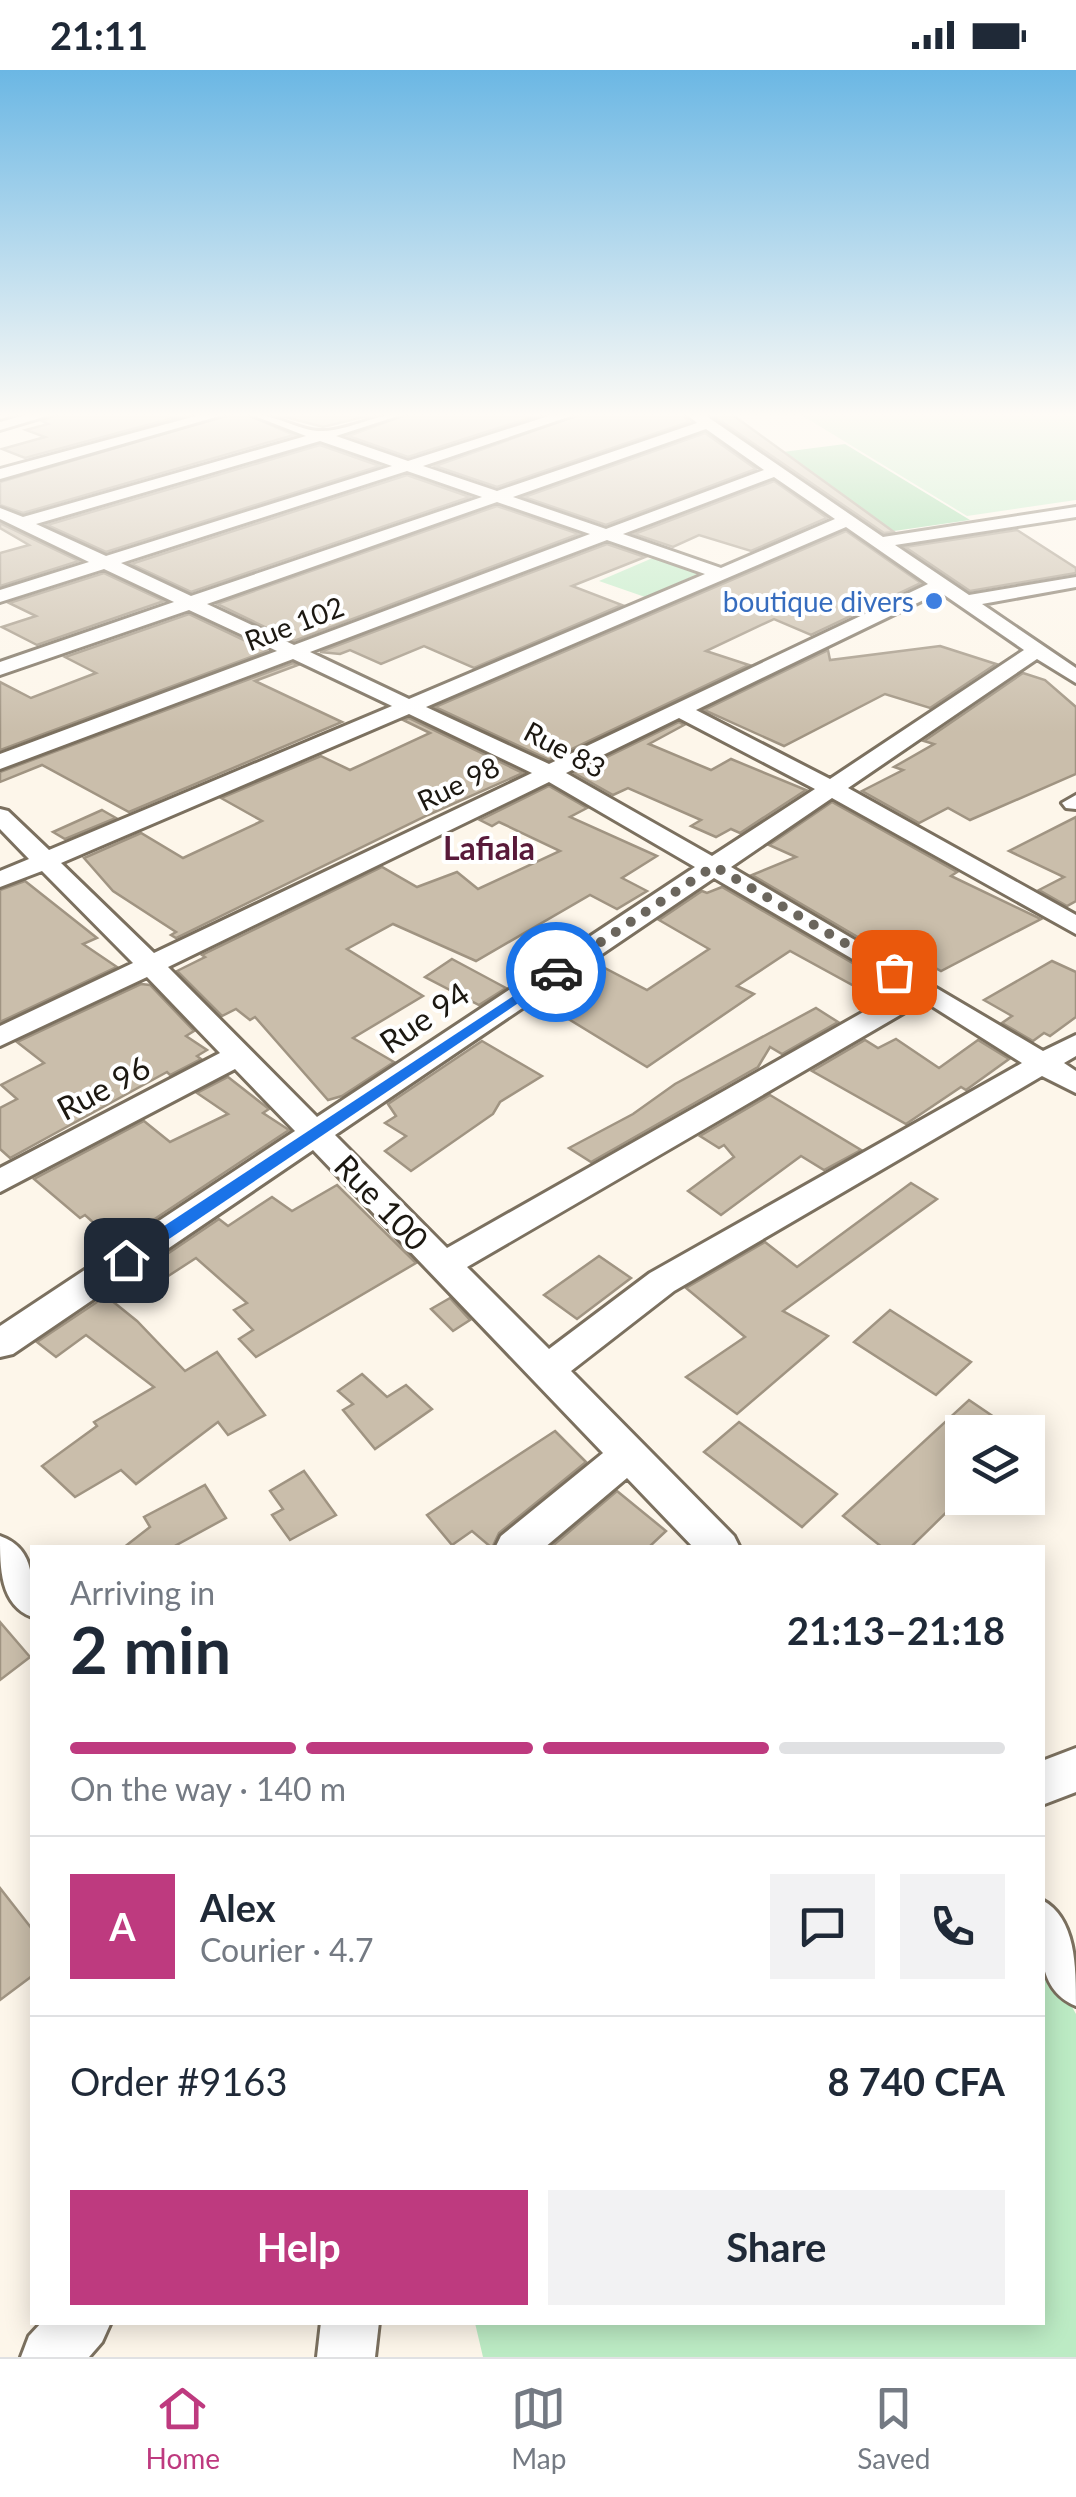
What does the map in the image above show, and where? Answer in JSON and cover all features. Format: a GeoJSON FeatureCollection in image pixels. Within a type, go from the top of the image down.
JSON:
{"type":"FeatureCollection","features":[{"type":"Feature","properties":{"kind":"street","name":"Rue 83"},"geometry":{"type":"LineString","coordinates":[[6,520],[18,532],[43,533],[416,706],[548,772],[924,989],[1076,1084]]}},
{"type":"Feature","properties":{"kind":"street"},"geometry":{"type":"LineString","coordinates":[[18,532],[57,520]]}},
{"type":"Feature","properties":{"kind":"street"},"geometry":{"type":"LineString","coordinates":[[0,596],[238,520]]}},
{"type":"Feature","properties":{"kind":"street"},"geometry":{"type":"LineString","coordinates":[[0,669],[431,520]]}},
{"type":"Feature","properties":{"kind":"street"},"geometry":{"type":"LineString","coordinates":[[564,520],[722,574]]}},
{"type":"Feature","properties":{"kind":"street","name":"Rue 102"},"geometry":{"type":"LineString","coordinates":[[0,762],[644,520]]}},
{"type":"Feature","properties":{"kind":"street"},"geometry":{"type":"LineString","coordinates":[[0,880],[848,520],[1057,658],[1076,677]]}},
{"type":"Feature","properties":{"kind":"street"},"geometry":{"type":"LineString","coordinates":[[881,542],[1026,520]]}},
{"type":"Feature","properties":{"kind":"street"},"geometry":{"type":"LineString","coordinates":[[968,601],[1076,582]]}},
{"type":"Feature","properties":{"kind":"street","name":"Rue 98"},"geometry":{"type":"LineString","coordinates":[[0,1037],[942,584]]}},
{"type":"Feature","properties":{"kind":"street","name":"Rue 94"},"geometry":{"type":"LineString","coordinates":[[0,1344],[831,788],[1057,658]]}},
{"type":"Feature","properties":{"kind":"street"},"geometry":{"type":"LineString","coordinates":[[679,710],[831,788],[1076,926]]}},
{"type":"Feature","properties":{"kind":"street","name":"Rue 100"},"geometry":{"type":"LineString","coordinates":[[0,816],[152,965],[717,1545]]}},
{"type":"Feature","properties":{"kind":"street"},"geometry":{"type":"LineString","coordinates":[[444,1265],[924,989]]}},
{"type":"Feature","properties":{"kind":"street"},"geometry":{"type":"LineString","coordinates":[[547,1370],[662,1282],[1076,1044]]}},
{"type":"Feature","properties":{"kind":"street","name":"Rue 96"},"geometry":{"type":"LineString","coordinates":[[0,1181],[239,1055]]}},
{"type":"Feature","properties":{"kind":"street"},"geometry":{"type":"LineString","coordinates":[[519,1545],[629,1454]]}},
{"type":"Feature","properties":{"kind":"street"},"geometry":{"type":"LineString","coordinates":[[0,1553],[30,1596]]}},
{"type":"Feature","properties":{"kind":"street"},"geometry":{"type":"LineString","coordinates":[[1045,1782],[1076,1770]]}},
{"type":"Feature","properties":{"kind":"street"},"geometry":{"type":"LineString","coordinates":[[1045,1929],[1076,1980]]}},
{"type":"Feature","properties":{"kind":"street"},"geometry":{"type":"LineString","coordinates":[[50,2357],[79,2325]]}},
{"type":"Feature","properties":{"kind":"street"},"geometry":{"type":"LineString","coordinates":[[346,2357],[350,2325]]}},
{"type":"Feature","properties":{"kind":"green space"},"geometry":{"type":"Polygon","coordinates":[[[877,520],[970,520],[894,531],[877,520]]]}},
{"type":"Feature","properties":{"kind":"green space"},"geometry":{"type":"Polygon","coordinates":[[[655,557],[700,573],[645,597],[599,581],[655,557]]]}},
{"type":"Feature","properties":{"kind":"green space"},"geometry":{"type":"Polygon","coordinates":[[[1045,1960],[1076,2014],[1076,2357],[483,2357],[475,2325],[1045,2325],[1045,1960]]]}},
{"type":"Feature","properties":{"kind":"building"},"geometry":{"type":"Polygon","coordinates":[[[65,520],[209,520],[106,552],[47,525],[65,520]]]}},
{"type":"Feature","properties":{"kind":"building"},"geometry":{"type":"Polygon","coordinates":[[[268,520],[403,520],[191,592],[131,564],[268,520]]]}},
{"type":"Feature","properties":{"kind":"building"},"geometry":{"type":"Polygon","coordinates":[[[458,520],[537,520],[579,534],[294,641],[217,604],[458,520]]]}},
{"type":"Feature","properties":{"kind":"building"},"geometry":{"type":"Polygon","coordinates":[[[591,520],[620,520],[606,525],[591,520]]]}},
{"type":"Feature","properties":{"kind":"building"},"geometry":{"type":"Polygon","coordinates":[[[672,520],[823,520],[751,551],[699,535],[673,547],[634,534],[672,520]]]}},
{"type":"Feature","properties":{"kind":"building"},"geometry":{"type":"Polygon","coordinates":[[[865,520],[877,520],[894,532],[884,533],[865,520]]]}},
{"type":"Feature","properties":{"kind":"building"},"geometry":{"type":"Polygon","coordinates":[[[0,523],[79,561],[0,586],[0,553],[29,545],[0,528],[0,523]]]}},
{"type":"Feature","properties":{"kind":"building"},"geometry":{"type":"Polygon","coordinates":[[[1017,530],[1076,568],[1076,573],[970,591],[905,547],[1017,530]]]}},
{"type":"Feature","properties":{"kind":"building"},"geometry":{"type":"Polygon","coordinates":[[[846,531],[921,583],[811,635],[774,619],[706,651],[749,665],[549,760],[435,707],[846,531]]]}},
{"type":"Feature","properties":{"kind":"building"},"geometry":{"type":"Polygon","coordinates":[[[607,544],[645,557],[572,586],[622,605],[474,668],[424,646],[381,664],[350,650],[340,654],[320,652],[607,544]]]}},
{"type":"Feature","properties":{"kind":"building"},"geometry":{"type":"Polygon","coordinates":[[[104,573],[164,601],[37,645],[2,627],[36,616],[9,603],[104,573]]]}},
{"type":"Feature","properties":{"kind":"building"},"geometry":{"type":"Polygon","coordinates":[[[189,614],[267,651],[0,750],[0,682],[31,698],[96,673],[65,657],[189,614]]]}},
{"type":"Feature","properties":{"kind":"building"},"geometry":{"type":"Polygon","coordinates":[[[940,646],[996,664],[930,708],[885,694],[784,746],[704,710],[828,650],[830,660],[940,646]]]}},
{"type":"Feature","properties":{"kind":"building"},"geometry":{"type":"Polygon","coordinates":[[[293,663],[298,665],[255,681],[342,722],[129,812],[42,765],[0,782],[0,772],[293,663]]]}},
{"type":"Feature","properties":{"kind":"building"},"geometry":{"type":"Polygon","coordinates":[[[1023,673],[1045,680],[1076,707],[1076,774],[970,820],[948,808],[919,823],[862,791],[903,770],[894,767],[934,744],[924,741],[1023,673]]]}},
{"type":"Feature","properties":{"kind":"building"},"geometry":{"type":"Polygon","coordinates":[[[409,718],[523,773],[176,938],[171,935],[176,932],[113,891],[84,858],[141,833],[183,858],[262,821],[221,798],[321,756],[350,770],[430,733],[403,720],[409,718]]]}},
{"type":"Feature","properties":{"kind":"building"},"geometry":{"type":"Polygon","coordinates":[[[679,722],[684,725],[649,744],[711,770],[731,759],[806,790],[740,833],[731,829],[716,837],[691,826],[701,820],[628,788],[613,795],[574,773],[679,722]]]}},
{"type":"Feature","properties":{"kind":"building"},"geometry":{"type":"Polygon","coordinates":[[[549,786],[587,808],[570,817],[657,856],[622,878],[647,891],[617,909],[590,895],[476,961],[393,924],[347,949],[423,996],[353,1038],[394,1062],[342,1096],[328,1100],[255,1017],[250,1020],[236,1009],[222,1016],[177,971],[382,867],[417,887],[457,872],[478,889],[560,851],[499,822],[492,826],[480,820],[549,786]]]}},
{"type":"Feature","properties":{"kind":"building"},"geometry":{"type":"Polygon","coordinates":[[[832,802],[957,872],[951,876],[1041,919],[941,971],[921,960],[909,967],[752,875],[796,857],[769,845],[832,802]]]}},
{"type":"Feature","properties":{"kind":"building"},"geometry":{"type":"Polygon","coordinates":[[[102,810],[116,818],[65,839],[53,832],[102,810]]]}},
{"type":"Feature","properties":{"kind":"building"},"geometry":{"type":"Polygon","coordinates":[[[1076,817],[1076,901],[1067,906],[1039,890],[1064,877],[1009,851],[1076,817]]]}},
{"type":"Feature","properties":{"kind":"building"},"geometry":{"type":"Polygon","coordinates":[[[25,881],[97,938],[83,944],[117,967],[0,1022],[0,890],[25,881]]]}},
{"type":"Feature","properties":{"kind":"building"},"geometry":{"type":"Polygon","coordinates":[[[722,887],[885,982],[867,993],[790,951],[737,986],[754,994],[647,1067],[539,1001],[595,963],[647,990],[709,949],[659,920],[702,891],[722,887]]]}},
{"type":"Feature","properties":{"kind":"building"},"geometry":{"type":"Polygon","coordinates":[[[452,959],[506,988],[479,1005],[425,977],[452,959]]]}},
{"type":"Feature","properties":{"kind":"building"},"geometry":{"type":"Polygon","coordinates":[[[1052,961],[1076,972],[1076,1017],[1050,1036],[1044,1033],[1033,1041],[1002,1023],[1012,1016],[984,1000],[1052,961]]]}},
{"type":"Feature","properties":{"kind":"building"},"geometry":{"type":"Polygon","coordinates":[[[141,984],[150,985],[194,1031],[186,1036],[207,1050],[197,1056],[201,1059],[170,1075],[167,1072],[10,1158],[0,1149],[0,1108],[17,1099],[1,1085],[44,1063],[17,1042],[141,984]]]}},
{"type":"Feature","properties":{"kind":"building"},"geometry":{"type":"Polygon","coordinates":[[[816,1008],[838,1022],[782,1054],[770,1047],[758,1067],[591,1162],[569,1148],[633,1114],[675,1084],[816,1008]]]}},
{"type":"Feature","properties":{"kind":"building"},"geometry":{"type":"Polygon","coordinates":[[[896,1039],[939,1068],[978,1040],[1009,1059],[966,1090],[961,1087],[906,1124],[812,1071],[865,1040],[878,1048],[896,1039]]]}},
{"type":"Feature","properties":{"kind":"building"},"geometry":{"type":"Polygon","coordinates":[[[482,1041],[542,1076],[500,1102],[493,1114],[411,1171],[385,1151],[406,1136],[385,1123],[396,1116],[388,1104],[482,1041]]]}},
{"type":"Feature","properties":{"kind":"building"},"geometry":{"type":"Polygon","coordinates":[[[228,1077],[269,1109],[263,1113],[289,1130],[117,1244],[85,1215],[80,1218],[34,1179],[144,1121],[170,1142],[228,1114],[197,1093],[228,1077]]]}},
{"type":"Feature","properties":{"kind":"building"},"geometry":{"type":"Polygon","coordinates":[[[770,1095],[861,1150],[824,1170],[801,1156],[721,1215],[688,1191],[734,1157],[724,1145],[719,1148],[700,1136],[770,1095]]]}},
{"type":"Feature","properties":{"kind":"building"},"geometry":{"type":"Polygon","coordinates":[[[911,1183],[937,1199],[783,1311],[828,1336],[737,1414],[686,1377],[745,1337],[686,1288],[765,1242],[797,1267],[911,1183]]]}},
{"type":"Feature","properties":{"kind":"building"},"geometry":{"type":"Polygon","coordinates":[[[337,1185],[416,1263],[256,1357],[239,1339],[253,1330],[234,1310],[247,1303],[196,1258],[159,1282],[145,1269],[219,1219],[228,1226],[272,1197],[292,1211],[337,1185]]]}},
{"type":"Feature","properties":{"kind":"building"},"geometry":{"type":"Polygon","coordinates":[[[599,1256],[631,1278],[577,1319],[544,1295],[599,1256]]]}},
{"type":"Feature","properties":{"kind":"building"},"geometry":{"type":"Polygon","coordinates":[[[106,1296],[137,1321],[185,1371],[217,1352],[265,1415],[228,1435],[218,1422],[136,1484],[121,1470],[75,1497],[42,1466],[97,1426],[94,1422],[154,1387],[86,1335],[56,1357],[37,1342],[106,1296]]]}},
{"type":"Feature","properties":{"kind":"building"},"geometry":{"type":"Polygon","coordinates":[[[450,1298],[470,1320],[453,1331],[431,1309],[450,1298]]]}},
{"type":"Feature","properties":{"kind":"building"},"geometry":{"type":"Polygon","coordinates":[[[890,1310],[971,1362],[936,1395],[854,1342],[890,1310]]]}},
{"type":"Feature","properties":{"kind":"building"},"geometry":{"type":"Polygon","coordinates":[[[362,1374],[387,1397],[406,1385],[432,1409],[375,1449],[343,1410],[353,1404],[338,1391],[362,1374]]]}},
{"type":"Feature","properties":{"kind":"building"},"geometry":{"type":"Polygon","coordinates":[[[969,1400],[991,1415],[953,1415],[969,1400]]]}},
{"type":"Feature","properties":{"kind":"building"},"geometry":{"type":"Polygon","coordinates":[[[739,1422],[837,1494],[802,1527],[704,1452],[739,1422]]]}},
{"type":"Feature","properties":{"kind":"building"},"geometry":{"type":"Polygon","coordinates":[[[945,1422],[945,1514],[913,1545],[879,1545],[843,1516],[945,1422]]]}},
{"type":"Feature","properties":{"kind":"building"},"geometry":{"type":"Polygon","coordinates":[[[555,1431],[586,1462],[499,1533],[493,1545],[472,1531],[452,1545],[427,1515],[555,1431]]]}},
{"type":"Feature","properties":{"kind":"building"},"geometry":{"type":"Polygon","coordinates":[[[304,1471],[336,1515],[290,1540],[272,1515],[283,1509],[270,1491],[304,1471]]]}},
{"type":"Feature","properties":{"kind":"building"},"geometry":{"type":"Polygon","coordinates":[[[205,1485],[226,1518],[176,1545],[127,1545],[150,1527],[144,1517],[205,1485]]]}},
{"type":"Feature","properties":{"kind":"building"},"geometry":{"type":"Polygon","coordinates":[[[617,1491],[666,1531],[651,1545],[554,1545],[617,1491]]]}},
{"type":"Feature","properties":{"kind":"building"},"geometry":{"type":"Polygon","coordinates":[[[0,1622],[30,1657],[0,1680],[0,1622]]]}},
{"type":"Feature","properties":{"kind":"building"},"geometry":{"type":"Polygon","coordinates":[[[0,1888],[30,1926],[30,1978],[0,2000],[0,1888]]]}},
{"type":"Feature","properties":{"kind":"waterway"},"geometry":{"type":"LineString","coordinates":[[710,573],[818,526]]}},
{"type":"Feature","properties":{"kind":"way so far"},"geometry":{"type":"LineString","coordinates":[[556,972],[714,866],[894,972]]}},
{"type":"Feature","properties":{"kind":"place","name":"boutique divers"},"geometry":{"type":"Point","coordinates":[934,601]}},
{"type":"Feature","properties":{"kind":"district","name":"Lafiala"},"geometry":{"type":"Point","coordinates":[489,847]}},
{"type":"Feature","properties":{"kind":"route"},"geometry":{"type":"LineString","coordinates":[[126,1260],[556,972]]}}]}
